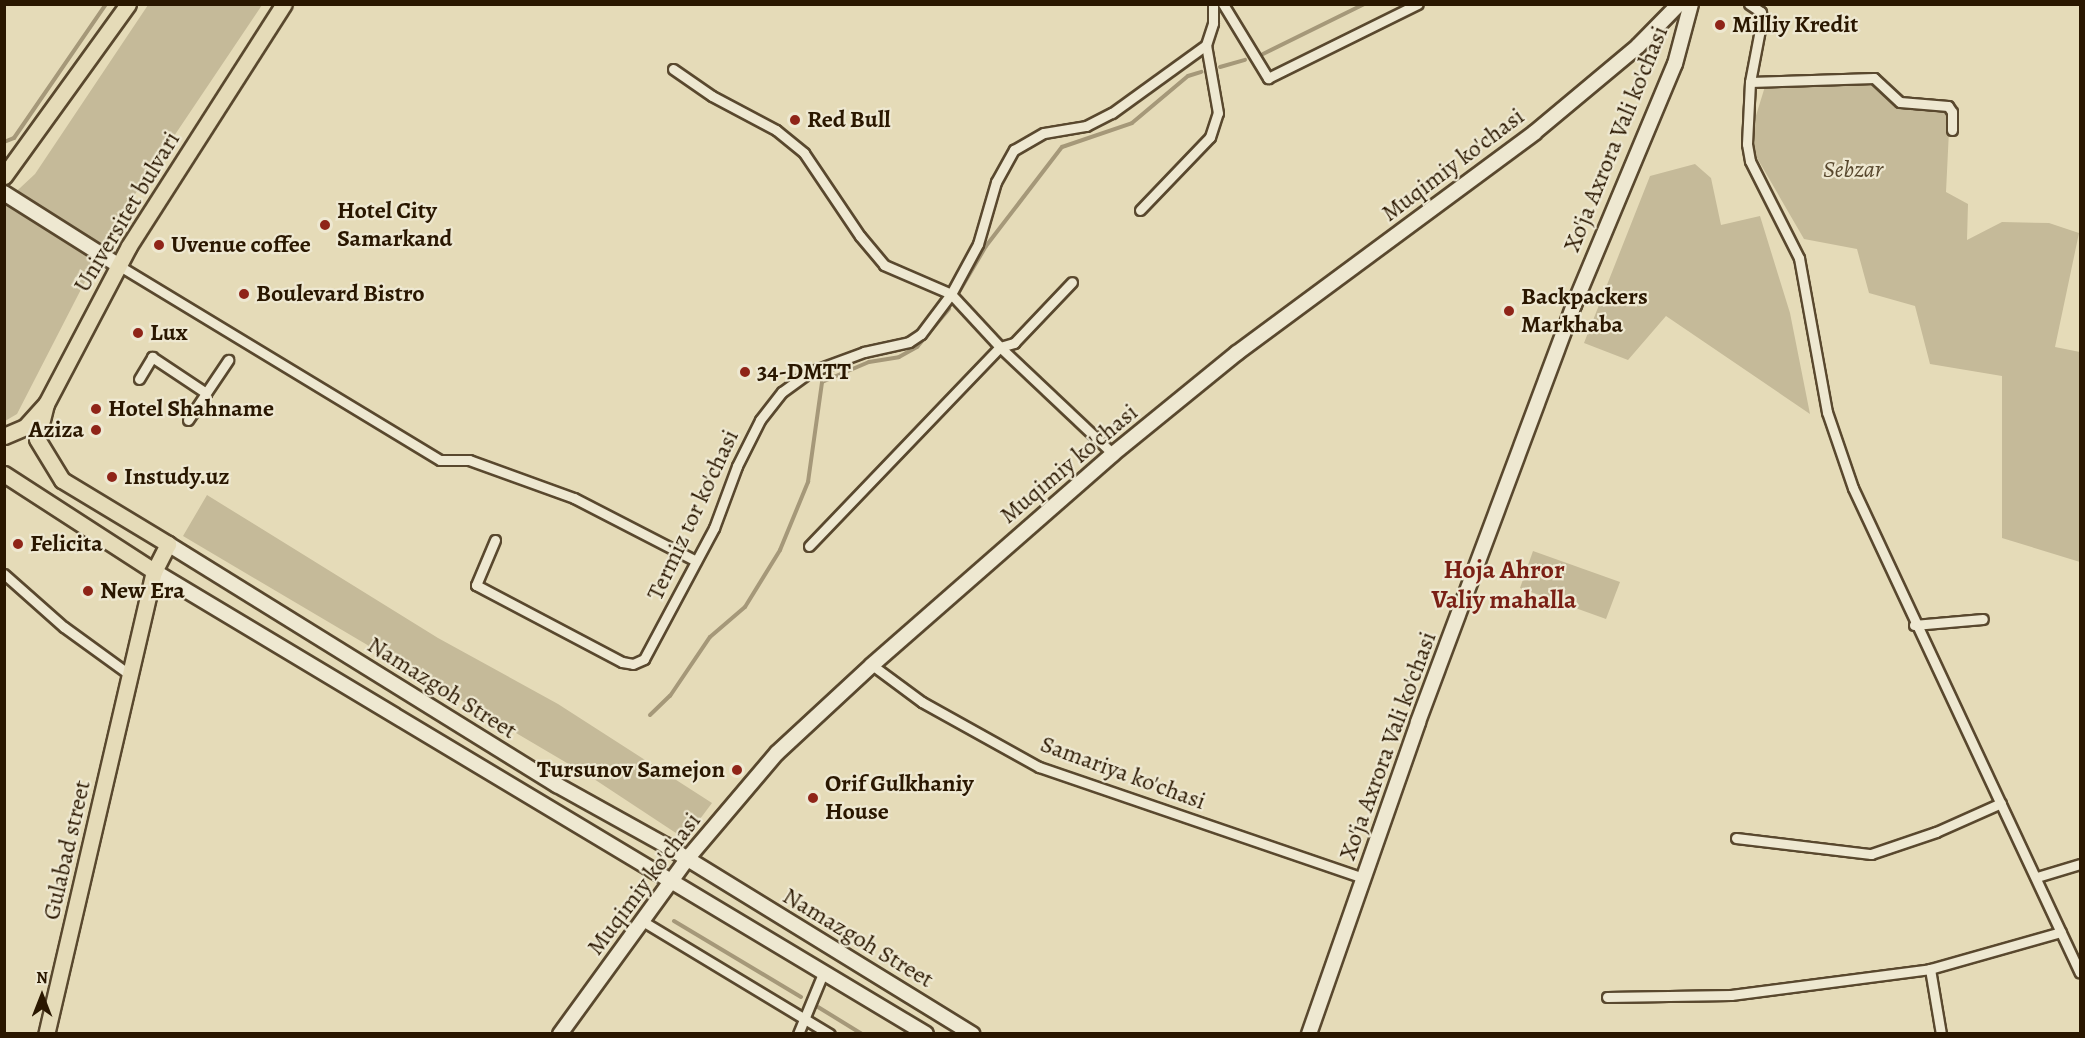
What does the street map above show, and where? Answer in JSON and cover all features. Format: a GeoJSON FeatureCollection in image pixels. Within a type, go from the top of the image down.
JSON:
{"type":"FeatureCollection","features":[{"type":"Feature","properties":{"kind":"main road"},"geometry":{"type":"LineString","coordinates":[[4,176],[128,4]]}},
{"type":"Feature","properties":{"kind":"main road","name":"Universitet bulvari"},"geometry":{"type":"LineString","coordinates":[[4,436],[25,427],[46,404],[118,265],[284,4]]}},
{"type":"Feature","properties":{"kind":"main road","name":"Muqimiy ko'chasi"},"geometry":{"type":"LineString","coordinates":[[560,1034],[644,922],[687,859],[777,753],[872,665],[1113,454],[1238,353],[1534,133],[1638,46],[1679,4]]}},
{"type":"Feature","properties":{"kind":"main road","name":"Xo'ja Axrora Vali ko'chasi"},"geometry":{"type":"LineString","coordinates":[[1309,1034],[1537,402],[1675,64],[1691,4]]}},
{"type":"Feature","properties":{"kind":"main road"},"geometry":{"type":"LineString","coordinates":[[4,193],[118,265]]}},
{"type":"Feature","properties":{"kind":"main road"},"geometry":{"type":"LineString","coordinates":[[46,404],[37,439],[62,480],[168,544]]}},
{"type":"Feature","properties":{"kind":"main road"},"geometry":{"type":"LineString","coordinates":[[4,474],[154,571]]}},
{"type":"Feature","properties":{"kind":"main road","name":"Gulabad street"},"geometry":{"type":"LineString","coordinates":[[46,1034],[154,571],[168,544]]}},
{"type":"Feature","properties":{"kind":"main road","name":"Namazgoh Street"},"geometry":{"type":"LineString","coordinates":[[168,544],[444,716],[687,859],[972,1034]]}},
{"type":"Feature","properties":{"kind":"main road","name":"Namazgoh Street"},"geometry":{"type":"LineString","coordinates":[[154,571],[429,737],[672,878],[926,1034]]}},
{"type":"Feature","properties":{"kind":"main road"},"geometry":{"type":"LineString","coordinates":[[429,737],[444,716]]}},
{"type":"Feature","properties":{"kind":"street"},"geometry":{"type":"LineString","coordinates":[[1140,210],[1210,138],[1218,112],[1206,45],[1214,4]]}},
{"type":"Feature","properties":{"kind":"street"},"geometry":{"type":"LineString","coordinates":[[1223,4],[1268,78],[1418,4]]}},
{"type":"Feature","properties":{"kind":"street"},"geometry":{"type":"LineString","coordinates":[[1749,4],[1761,12],[1762,19],[1750,82],[1747,144],[1750,161],[1799,258],[1827,412],[1853,488],[1914,625],[2037,877],[2080,973]]}},
{"type":"Feature","properties":{"kind":"street","name":"Termiz tor ko'chasi"},"geometry":{"type":"LineString","coordinates":[[495,540],[476,585],[563,633],[633,664],[644,659],[714,528],[736,466],[760,420],[782,392],[810,372],[864,352],[909,342],[921,334],[951,294],[984,232],[996,182],[1014,150],[1044,132],[1086,126],[1112,113],[1206,45]]}},
{"type":"Feature","properties":{"kind":"street"},"geometry":{"type":"LineString","coordinates":[[672,69],[712,96],[776,129],[804,153],[860,236],[884,265],[951,294],[1000,347],[1113,454]]}},
{"type":"Feature","properties":{"kind":"street"},"geometry":{"type":"LineString","coordinates":[[1750,82],[1874,78],[1900,102],[1948,106],[1952,130]]}},
{"type":"Feature","properties":{"kind":"street"},"geometry":{"type":"LineString","coordinates":[[118,265],[440,460],[469,460],[574,498],[696,561]]}},
{"type":"Feature","properties":{"kind":"street"},"geometry":{"type":"LineString","coordinates":[[809,546],[1000,347],[1014,343],[1072,282]]}},
{"type":"Feature","properties":{"kind":"street"},"geometry":{"type":"LineString","coordinates":[[139,379],[152,357],[206,393]]}},
{"type":"Feature","properties":{"kind":"street"},"geometry":{"type":"LineString","coordinates":[[188,420],[228,360]]}},
{"type":"Feature","properties":{"kind":"street"},"geometry":{"type":"LineString","coordinates":[[4,574],[64,627],[130,675]]}},
{"type":"Feature","properties":{"kind":"street"},"geometry":{"type":"LineString","coordinates":[[1914,625],[1983,619]]}},
{"type":"Feature","properties":{"kind":"street","name":"Samariya ko'chasi"},"geometry":{"type":"LineString","coordinates":[[872,665],[922,702],[1039,767],[1364,878]]}},
{"type":"Feature","properties":{"kind":"street"},"geometry":{"type":"LineString","coordinates":[[1736,837],[1871,854],[1936,832],[2001,803]]}},
{"type":"Feature","properties":{"kind":"street"},"geometry":{"type":"LineString","coordinates":[[2037,877],[2080,864]]}},
{"type":"Feature","properties":{"kind":"street"},"geometry":{"type":"LineString","coordinates":[[644,922],[830,1034]]}},
{"type":"Feature","properties":{"kind":"street"},"geometry":{"type":"LineString","coordinates":[[1607,997],[1731,995],[1930,969],[2061,932]]}},
{"type":"Feature","properties":{"kind":"street"},"geometry":{"type":"LineString","coordinates":[[1930,969],[1941,1034]]}},
{"type":"Feature","properties":{"kind":"street"},"geometry":{"type":"LineString","coordinates":[[798,1034],[809,1002],[824,971]]}},
{"type":"Feature","properties":{"kind":"green space"},"geometry":{"type":"Polygon","coordinates":[[[148,5],[262,5],[113,227],[17,414],[5,421],[5,202],[35,174],[148,5]]]}},
{"type":"Feature","properties":{"kind":"green space","name":"Sebzar"},"geometry":{"type":"Polygon","coordinates":[[[1871,77],[1896,108],[1950,110],[1946,192],[1968,204],[1967,240],[2002,222],[2049,223],[2079,233],[2055,347],[2080,352],[2080,562],[2002,538],[2002,376],[1930,364],[1915,306],[1869,293],[1857,249],[1804,239],[1753,151],[1754,122],[1767,80],[1871,77]]]}},
{"type":"Feature","properties":{"kind":"green space"},"geometry":{"type":"Polygon","coordinates":[[[1695,164],[1711,178],[1721,225],[1760,216],[1790,313],[1810,414],[1666,316],[1628,360],[1584,343],[1650,176],[1695,164]]]}},
{"type":"Feature","properties":{"kind":"green space"},"geometry":{"type":"Polygon","coordinates":[[[207,495],[438,638],[558,704],[712,803],[685,839],[594,779],[183,536],[207,495]]]}},
{"type":"Feature","properties":{"kind":"green space"},"geometry":{"type":"Polygon","coordinates":[[[1533,551],[1620,582],[1606,619],[1520,588],[1533,551]]]}},
{"type":"Feature","properties":{"kind":"waterway"},"geometry":{"type":"LineString","coordinates":[[4,142],[14,138],[106,4]]}},
{"type":"Feature","properties":{"kind":"waterway"},"geometry":{"type":"LineString","coordinates":[[1263,54],[1364,4]]}},
{"type":"Feature","properties":{"kind":"waterway"},"geometry":{"type":"LineString","coordinates":[[1220,67],[1245,60]]}},
{"type":"Feature","properties":{"kind":"waterway"},"geometry":{"type":"LineString","coordinates":[[959,292],[986,246],[1062,147],[1132,123],[1188,76],[1201,72]]}},
{"type":"Feature","properties":{"kind":"waterway"},"geometry":{"type":"LineString","coordinates":[[650,715],[670,696],[710,637],[745,607],[780,550],[808,482],[822,382],[869,362],[899,357],[917,347],[949,309]]}},
{"type":"Feature","properties":{"kind":"waterway"},"geometry":{"type":"LineString","coordinates":[[674,921],[801,997]]}},
{"type":"Feature","properties":{"kind":"waterway"},"geometry":{"type":"LineString","coordinates":[[818,1007],[862,1034]]}},
{"type":"Feature","properties":{"kind":"place","name":"Milliy Kredit"},"geometry":{"type":"Point","coordinates":[1720,25]}},
{"type":"Feature","properties":{"kind":"place","name":"Red Bull"},"geometry":{"type":"Point","coordinates":[795,120]}},
{"type":"Feature","properties":{"kind":"place","name":"Hotel City Samarkand"},"geometry":{"type":"Point","coordinates":[325,225]}},
{"type":"Feature","properties":{"kind":"place","name":"Uvenue coffee"},"geometry":{"type":"Point","coordinates":[159,245]}},
{"type":"Feature","properties":{"kind":"place","name":"Boulevard Bistro"},"geometry":{"type":"Point","coordinates":[244,294]}},
{"type":"Feature","properties":{"kind":"place","name":"Backpackers Markhaba"},"geometry":{"type":"Point","coordinates":[1509,311]}},
{"type":"Feature","properties":{"kind":"place","name":"Lux"},"geometry":{"type":"Point","coordinates":[138,333]}},
{"type":"Feature","properties":{"kind":"place","name":"34-DMTT"},"geometry":{"type":"Point","coordinates":[745,372]}},
{"type":"Feature","properties":{"kind":"place","name":"Hotel Shahname"},"geometry":{"type":"Point","coordinates":[96,409]}},
{"type":"Feature","properties":{"kind":"place","name":"Aziza"},"geometry":{"type":"Point","coordinates":[96,430]}},
{"type":"Feature","properties":{"kind":"place","name":"Instudy.uz"},"geometry":{"type":"Point","coordinates":[112,477]}},
{"type":"Feature","properties":{"kind":"place","name":"Felicita"},"geometry":{"type":"Point","coordinates":[18,544]}},
{"type":"Feature","properties":{"kind":"place","name":"New Era"},"geometry":{"type":"Point","coordinates":[88,591]}},
{"type":"Feature","properties":{"kind":"place","name":"Tursunov Samejon"},"geometry":{"type":"Point","coordinates":[737,770]}},
{"type":"Feature","properties":{"kind":"place","name":"Orif Gulkhaniy House"},"geometry":{"type":"Point","coordinates":[813,798]}},
{"type":"Feature","properties":{"kind":"district","name":"Hoja Ahror Valiy mahalla"},"geometry":{"type":"Point","coordinates":[1504,585]}}]}
